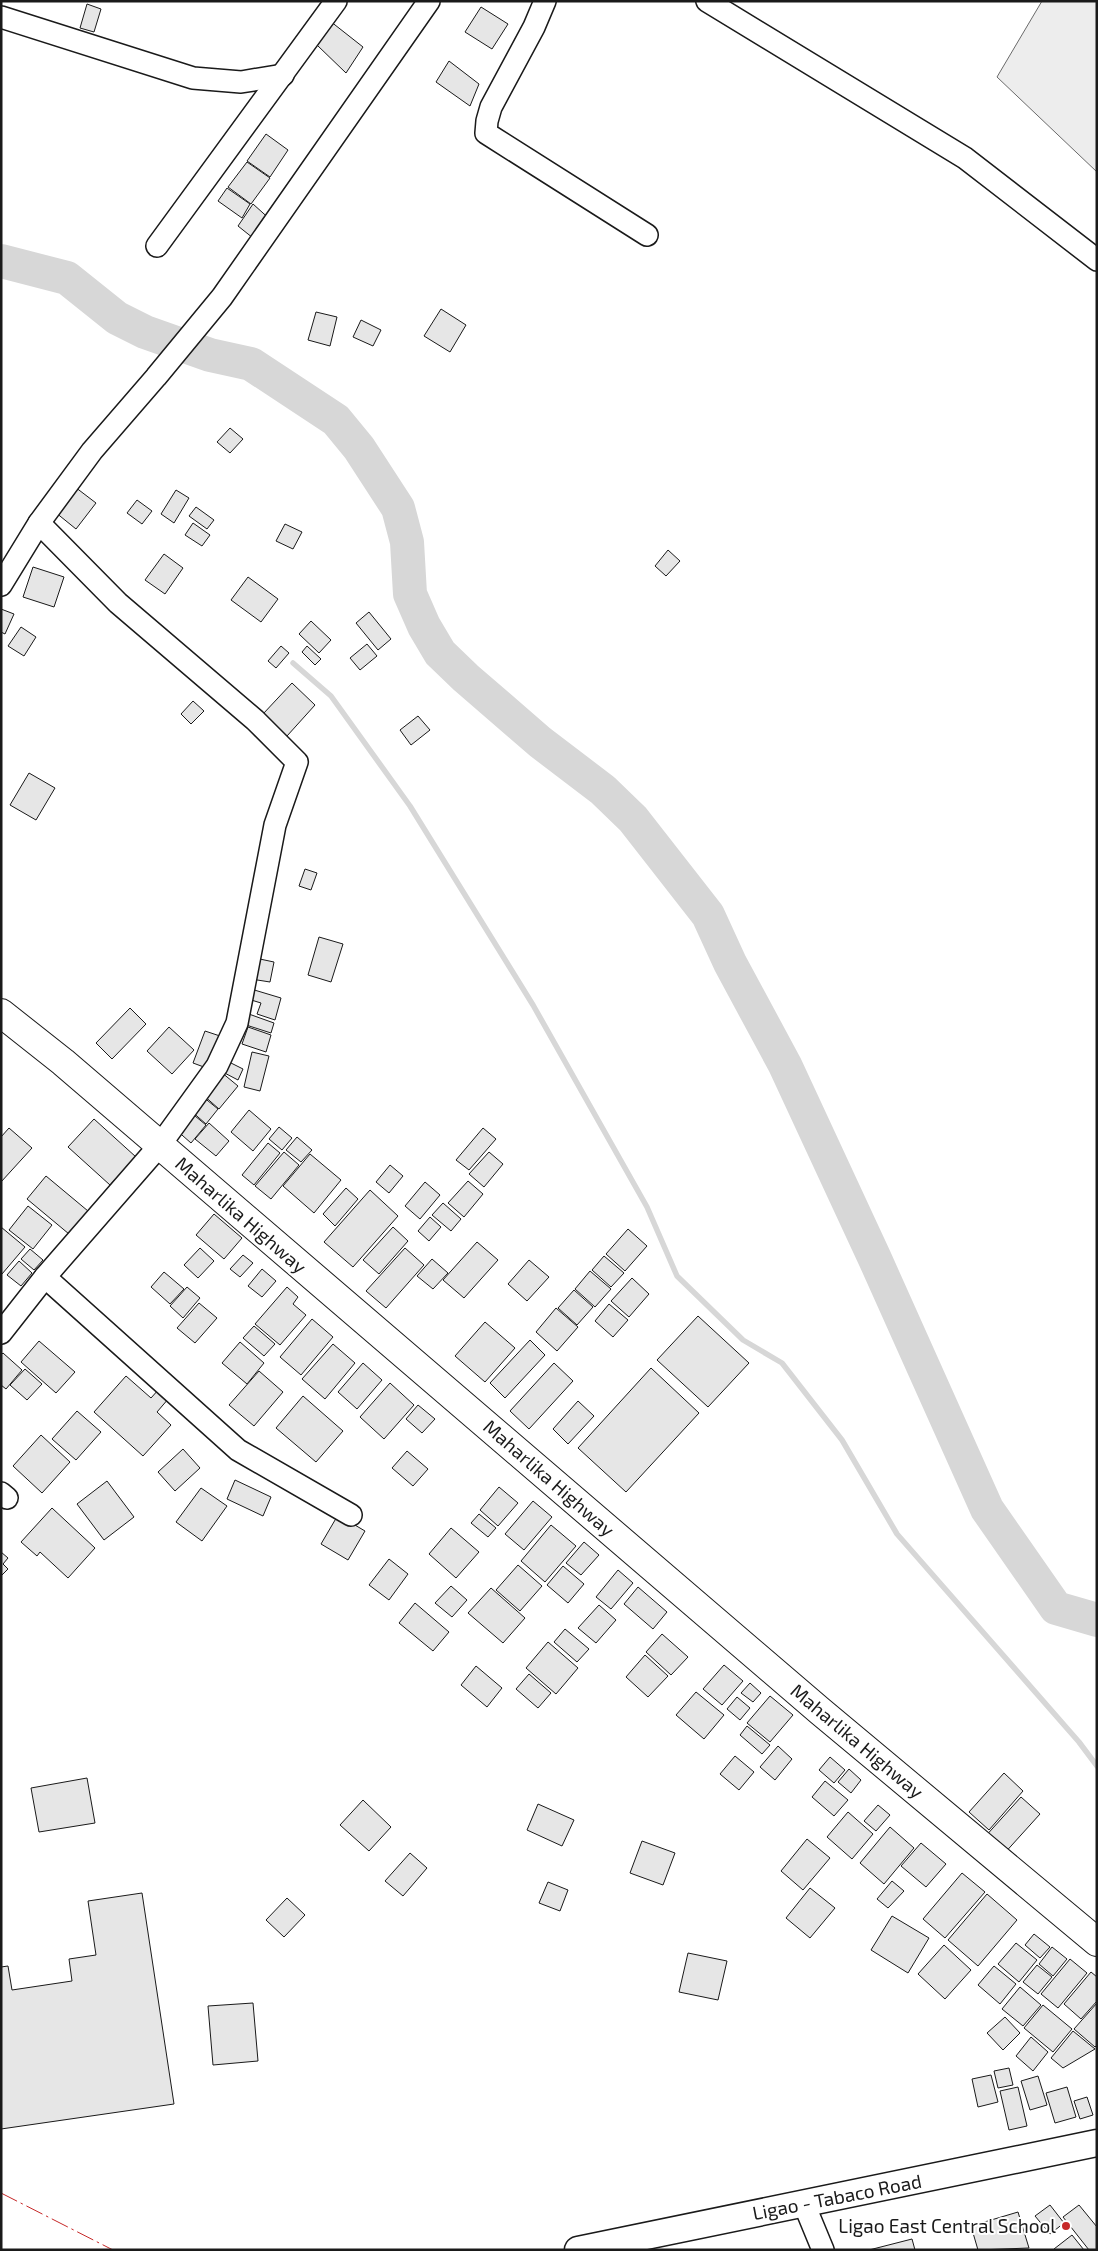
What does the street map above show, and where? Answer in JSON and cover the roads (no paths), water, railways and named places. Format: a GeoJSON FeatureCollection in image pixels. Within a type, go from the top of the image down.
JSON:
{"type":"FeatureCollection","features":[{"type":"Feature","properties":{"kind":"highway","name":"Maharlika Highway"},"geometry":{"type":"LineString","coordinates":[[1,1013],[63,1062],[820,1711],[1097,1942]]}},
{"type":"Feature","properties":{"kind":"main road","name":"Ligao - Tabaco Road"},"geometry":{"type":"LineString","coordinates":[[578,2250],[1097,2143]]}},
{"type":"Feature","properties":{"kind":"street"},"geometry":{"type":"LineString","coordinates":[[157,246],[336,1]]}},
{"type":"Feature","properties":{"kind":"street"},"geometry":{"type":"LineString","coordinates":[[1,585],[39,523],[92,451],[160,373],[222,297],[429,1]]}},
{"type":"Feature","properties":{"kind":"street"},"geometry":{"type":"LineString","coordinates":[[545,1],[534,27],[491,107],[486,121],[486,133],[647,235]]}},
{"type":"Feature","properties":{"kind":"street"},"geometry":{"type":"LineString","coordinates":[[707,1],[965,158],[1097,260]]}},
{"type":"Feature","properties":{"kind":"street"},"geometry":{"type":"LineString","coordinates":[[1,17],[193,78],[241,82],[283,75]]}},
{"type":"Feature","properties":{"kind":"street"},"geometry":{"type":"LineString","coordinates":[[1,1333],[45,1277],[160,1145],[217,1066],[237,1023],[275,825],[297,762],[255,720],[118,603],[39,523]]}},
{"type":"Feature","properties":{"kind":"street"},"geometry":{"type":"LineString","coordinates":[[45,1277],[238,1450],[351,1515]]}},
{"type":"Feature","properties":{"kind":"street"},"geometry":{"type":"LineString","coordinates":[[804,2204],[823,2250]]}},
{"type":"Feature","properties":{"kind":"waterway"},"geometry":{"type":"LineString","coordinates":[[1,261],[67,278],[117,318],[145,332],[210,355],[251,364],[336,420],[359,448],[398,508],[407,542],[410,594],[424,626],[440,653],[540,742],[603,790],[633,819],[708,915],[730,963],[785,1065],[875,1259],[987,1509],[1056,1608],[1097,1620]]}},
{"type":"Feature","properties":{"kind":"waterway"},"geometry":{"type":"LineString","coordinates":[[293,663],[331,696],[410,806],[533,1005],[647,1207],[677,1276],[743,1340],[782,1363],[842,1440],[897,1534],[1079,1742],[1097,1766]]}},
{"type":"Feature","properties":{"kind":"place","name":"Ligao East Central School"},"geometry":{"type":"Point","coordinates":[1066,2226]}}]}
